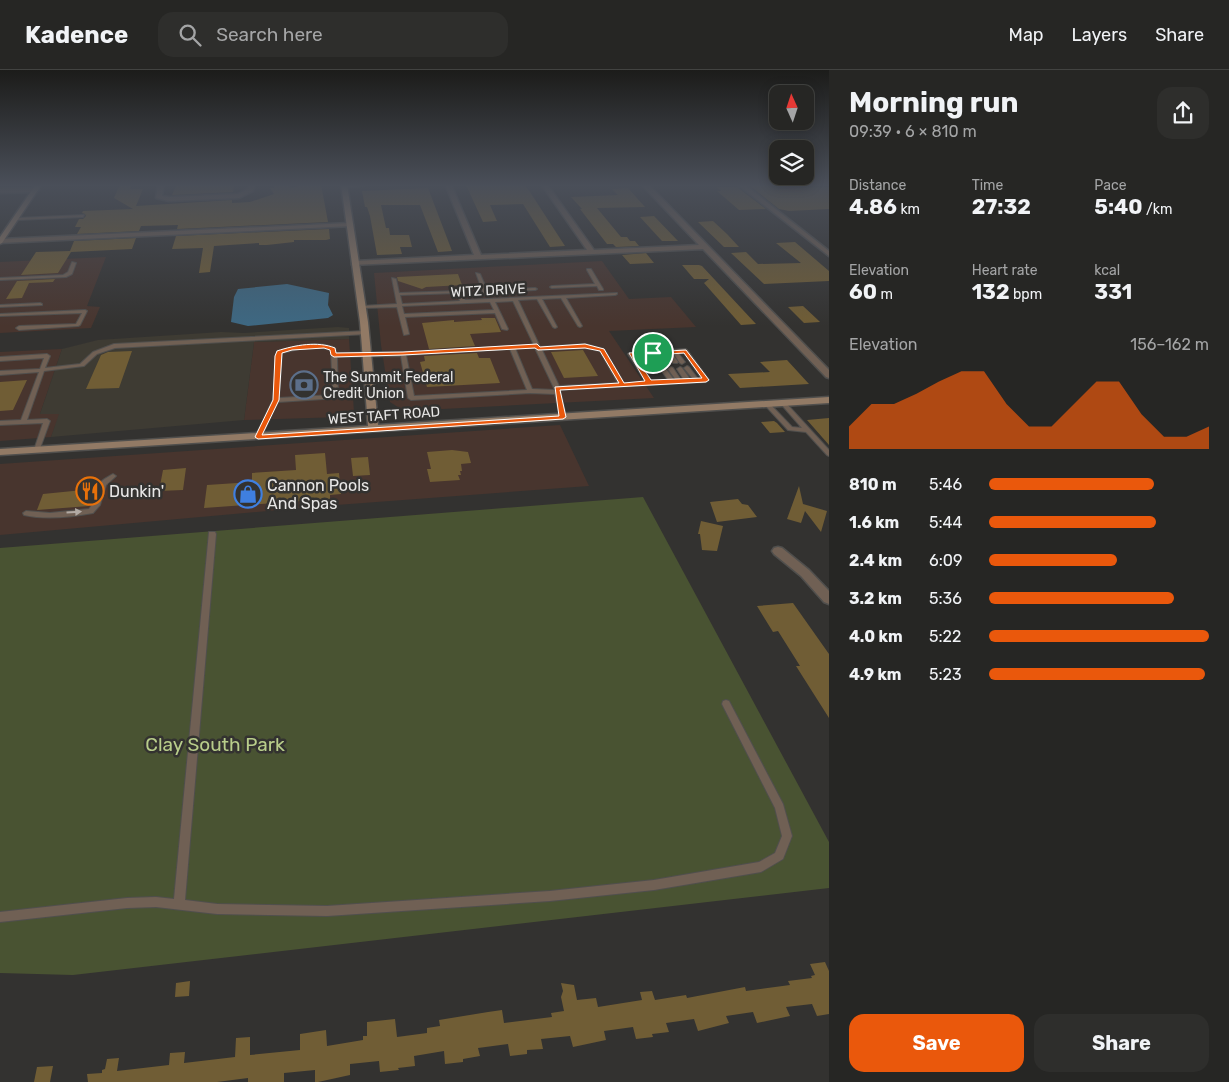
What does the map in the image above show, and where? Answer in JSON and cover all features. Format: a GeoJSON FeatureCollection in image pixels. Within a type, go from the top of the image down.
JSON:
{"type":"FeatureCollection","features":[{"type":"Feature","properties":{"kind":"street"},"geometry":{"type":"LineString","coordinates":[[1,239],[195,231]]}},
{"type":"Feature","properties":{"kind":"street"},"geometry":{"type":"LineString","coordinates":[[351,231],[362,307],[374,429]]}},
{"type":"Feature","properties":{"kind":"street"},"geometry":{"type":"LineString","coordinates":[[468,231],[479,258]]}},
{"type":"Feature","properties":{"kind":"street"},"geometry":{"type":"LineString","coordinates":[[577,231],[592,252]]}},
{"type":"Feature","properties":{"kind":"street"},"geometry":{"type":"LineString","coordinates":[[690,231],[829,375]]}},
{"type":"Feature","properties":{"kind":"street"},"geometry":{"type":"LineString","coordinates":[[800,231],[829,254]]}},
{"type":"Feature","properties":{"kind":"street"},"geometry":{"type":"LineString","coordinates":[[356,263],[705,246]]}},
{"type":"Feature","properties":{"kind":"street","name":"WEST TAFT ROAD"},"geometry":{"type":"LineString","coordinates":[[0,452],[829,400]]}},
{"type":"Feature","properties":{"kind":"street"},"geometry":{"type":"LineString","coordinates":[[778,551],[806,573],[829,599]]}},
{"type":"Feature","properties":{"kind":"lane"},"geometry":{"type":"LineString","coordinates":[[0,279],[64,276],[70,273],[74,263]]}},
{"type":"Feature","properties":{"kind":"lane"},"geometry":{"type":"LineString","coordinates":[[589,270],[604,295]]}},
{"type":"Feature","properties":{"kind":"lane"},"geometry":{"type":"LineString","coordinates":[[478,274],[485,292],[497,311],[505,329]]}},
{"type":"Feature","properties":{"kind":"lane"},"geometry":{"type":"LineString","coordinates":[[394,279],[406,334]]}},
{"type":"Feature","properties":{"kind":"lane"},"geometry":{"type":"LineString","coordinates":[[552,288],[598,285]]}},
{"type":"Feature","properties":{"kind":"lane"},"geometry":{"type":"LineString","coordinates":[[485,292],[535,289]]}},
{"type":"Feature","properties":{"kind":"lane"},"geometry":{"type":"LineString","coordinates":[[397,294],[459,292],[463,302]]}},
{"type":"Feature","properties":{"kind":"lane","name":"WITZ DRIVE"},"geometry":{"type":"LineString","coordinates":[[362,307],[615,294]]}},
{"type":"Feature","properties":{"kind":"lane"},"geometry":{"type":"LineString","coordinates":[[563,297],[580,326]]}},
{"type":"Feature","properties":{"kind":"lane"},"geometry":{"type":"LineString","coordinates":[[539,298],[555,328]]}},
{"type":"Feature","properties":{"kind":"lane"},"geometry":{"type":"LineString","coordinates":[[515,300],[558,390],[563,417]]}},
{"type":"Feature","properties":{"kind":"lane"},"geometry":{"type":"LineString","coordinates":[[0,306],[40,304]]}},
{"type":"Feature","properties":{"kind":"lane"},"geometry":{"type":"LineString","coordinates":[[0,315],[85,311],[78,325],[19,328]]}},
{"type":"Feature","properties":{"kind":"lane"},"geometry":{"type":"LineString","coordinates":[[402,316],[497,311]]}},
{"type":"Feature","properties":{"kind":"lane"},"geometry":{"type":"LineString","coordinates":[[0,373],[82,365],[95,353],[114,346],[365,333]]}},
{"type":"Feature","properties":{"kind":"lane"},"geometry":{"type":"LineString","coordinates":[[258,437],[276,400],[279,352],[291,348],[325,346],[333,349],[336,397],[276,400]]}},
{"type":"Feature","properties":{"kind":"lane"},"geometry":{"type":"LineString","coordinates":[[334,355],[585,346],[602,350],[622,385]]}},
{"type":"Feature","properties":{"kind":"lane"},"geometry":{"type":"LineString","coordinates":[[512,348],[530,391]]}},
{"type":"Feature","properties":{"kind":"lane"},"geometry":{"type":"LineString","coordinates":[[668,352],[675,362]]}},
{"type":"Feature","properties":{"kind":"lane"},"geometry":{"type":"LineString","coordinates":[[676,352],[682,362]]}},
{"type":"Feature","properties":{"kind":"lane"},"geometry":{"type":"LineString","coordinates":[[403,354],[411,398],[706,380],[686,352],[631,354],[649,382]]}},
{"type":"Feature","properties":{"kind":"lane"},"geometry":{"type":"LineString","coordinates":[[653,353],[660,363]]}},
{"type":"Feature","properties":{"kind":"lane"},"geometry":{"type":"LineString","coordinates":[[660,353],[667,363]]}},
{"type":"Feature","properties":{"kind":"lane"},"geometry":{"type":"LineString","coordinates":[[0,359],[47,356],[23,422]]}},
{"type":"Feature","properties":{"kind":"lane"},"geometry":{"type":"LineString","coordinates":[[687,368],[696,380]]}},
{"type":"Feature","properties":{"kind":"lane"},"geometry":{"type":"LineString","coordinates":[[671,369],[679,381]]}},
{"type":"Feature","properties":{"kind":"lane"},"geometry":{"type":"LineString","coordinates":[[680,369],[688,381]]}},
{"type":"Feature","properties":{"kind":"lane"},"geometry":{"type":"LineString","coordinates":[[664,370],[672,381]]}},
{"type":"Feature","properties":{"kind":"lane"},"geometry":{"type":"LineString","coordinates":[[783,403],[829,454]]}},
{"type":"Feature","properties":{"kind":"lane"},"geometry":{"type":"LineString","coordinates":[[768,404],[790,429],[807,430]]}},
{"type":"Feature","properties":{"kind":"lane"},"geometry":{"type":"LineString","coordinates":[[0,423],[47,421],[37,450]]}},
{"type":"Feature","properties":{"kind":"lane"},"geometry":{"type":"LineString","coordinates":[[26,512],[33,515],[45,515],[91,511],[96,508],[103,484],[113,476]]}},
{"type":"Feature","properties":{"kind":"lane"},"geometry":{"type":"LineString","coordinates":[[179,905],[212,534]]}},
{"type":"Feature","properties":{"kind":"lane"},"geometry":{"type":"LineString","coordinates":[[0,917],[127,903],[156,902],[217,909],[356,910],[654,885],[761,867],[779,856],[786,836],[780,808],[726,704]]}},
{"type":"Feature","properties":{"kind":"shaded area"},"geometry":{"type":"Polygon","coordinates":[[[106,257],[87,306],[100,307],[91,328],[0,333],[0,262],[106,257]]]}},
{"type":"Feature","properties":{"kind":"shaded area"},"geometry":{"type":"Polygon","coordinates":[[[602,261],[629,299],[671,297],[696,327],[609,331],[654,398],[404,411],[390,402],[381,345],[374,273],[602,261]]]}},
{"type":"Feature","properties":{"kind":"shaded area"},"geometry":{"type":"Polygon","coordinates":[[[338,327],[349,328],[349,339],[254,342],[244,420],[51,437],[59,414],[40,414],[62,349],[98,340],[338,327]]]}},
{"type":"Feature","properties":{"kind":"shaded area"},"geometry":{"type":"Polygon","coordinates":[[[349,339],[354,412],[342,417],[244,420],[254,342],[349,339]]]}},
{"type":"Feature","properties":{"kind":"shaded area"},"geometry":{"type":"Polygon","coordinates":[[[62,349],[40,414],[60,414],[51,437],[0,441],[0,352],[62,349]]]}},
{"type":"Feature","properties":{"kind":"shaded area"},"geometry":{"type":"Polygon","coordinates":[[[560,425],[589,486],[323,506],[0,535],[0,464],[560,425]]]}},
{"type":"Feature","properties":{"kind":"green space","name":"Clay South Park"},"geometry":{"type":"Polygon","coordinates":[[[643,497],[829,842],[829,888],[73,975],[0,973],[0,548],[643,497]]]}},
{"type":"Feature","properties":{"kind":"water"},"geometry":{"type":"Polygon","coordinates":[[[287,284],[329,293],[328,305],[333,315],[328,318],[248,326],[231,322],[234,297],[238,289],[287,284]]]}},
{"type":"Feature","properties":{"kind":"building"},"geometry":{"type":"Polygon","coordinates":[[[79,231],[134,231],[77,234],[79,231]]]}},
{"type":"Feature","properties":{"kind":"building"},"geometry":{"type":"Polygon","coordinates":[[[280,231],[329,231],[330,239],[294,240],[294,242],[267,245],[259,245],[259,243],[214,246],[210,272],[199,273],[203,248],[172,249],[176,236],[280,231]]]}},
{"type":"Feature","properties":{"kind":"building"},"geometry":{"type":"Polygon","coordinates":[[[373,231],[389,231],[390,235],[409,235],[412,247],[400,247],[402,254],[377,255],[373,231]]]}},
{"type":"Feature","properties":{"kind":"building"},"geometry":{"type":"Polygon","coordinates":[[[430,231],[444,231],[452,251],[438,252],[430,231]]]}},
{"type":"Feature","properties":{"kind":"building"},"geometry":{"type":"Polygon","coordinates":[[[540,231],[555,231],[565,246],[550,247],[540,231]]]}},
{"type":"Feature","properties":{"kind":"building"},"geometry":{"type":"Polygon","coordinates":[[[597,231],[616,231],[621,237],[627,237],[630,241],[635,241],[639,246],[616,247],[613,244],[607,244],[597,231]]]}},
{"type":"Feature","properties":{"kind":"building"},"geometry":{"type":"Polygon","coordinates":[[[653,231],[669,231],[678,241],[662,241],[653,231]]]}},
{"type":"Feature","properties":{"kind":"building"},"geometry":{"type":"Polygon","coordinates":[[[708,231],[724,231],[739,247],[724,247],[708,231]]]}},
{"type":"Feature","properties":{"kind":"building"},"geometry":{"type":"Polygon","coordinates":[[[136,238],[132,249],[71,252],[58,273],[21,275],[36,252],[70,251],[74,241],[136,238]]]}},
{"type":"Feature","properties":{"kind":"building"},"geometry":{"type":"Polygon","coordinates":[[[795,242],[829,271],[829,281],[764,284],[731,253],[746,252],[758,264],[801,263],[776,243],[795,242]]]}},
{"type":"Feature","properties":{"kind":"building"},"geometry":{"type":"Polygon","coordinates":[[[646,253],[654,263],[630,264],[622,255],[646,253]]]}},
{"type":"Feature","properties":{"kind":"building"},"geometry":{"type":"Polygon","coordinates":[[[682,265],[702,266],[756,324],[741,325],[704,283],[709,279],[694,279],[682,265]]]}},
{"type":"Feature","properties":{"kind":"building"},"geometry":{"type":"Polygon","coordinates":[[[458,274],[462,285],[426,287],[422,289],[398,281],[397,277],[458,274]]]}},
{"type":"Feature","properties":{"kind":"building"},"geometry":{"type":"Polygon","coordinates":[[[55,279],[53,282],[29,283],[22,298],[6,299],[17,281],[55,279]]]}},
{"type":"Feature","properties":{"kind":"building"},"geometry":{"type":"Polygon","coordinates":[[[803,306],[820,322],[804,323],[788,307],[803,306]]]}},
{"type":"Feature","properties":{"kind":"building"},"geometry":{"type":"Polygon","coordinates":[[[481,318],[495,318],[501,332],[470,334],[475,346],[429,349],[422,323],[482,320],[481,318]]]}},
{"type":"Feature","properties":{"kind":"building"},"geometry":{"type":"Polygon","coordinates":[[[583,350],[598,376],[564,378],[551,352],[583,350]]]}},
{"type":"Feature","properties":{"kind":"building"},"geometry":{"type":"Polygon","coordinates":[[[132,351],[119,388],[86,389],[101,355],[108,352],[132,351]]]}},
{"type":"Feature","properties":{"kind":"building"},"geometry":{"type":"Polygon","coordinates":[[[477,353],[479,358],[490,358],[500,383],[427,387],[420,362],[425,361],[424,356],[477,353]]]}},
{"type":"Feature","properties":{"kind":"building"},"geometry":{"type":"Polygon","coordinates":[[[787,360],[809,384],[740,388],[728,374],[770,372],[760,362],[787,360]]]}},
{"type":"Feature","properties":{"kind":"building"},"geometry":{"type":"Polygon","coordinates":[[[27,380],[13,410],[0,411],[0,382],[27,380]]]}},
{"type":"Feature","properties":{"kind":"building"},"geometry":{"type":"Polygon","coordinates":[[[829,418],[829,445],[807,420],[829,418]]]}},
{"type":"Feature","properties":{"kind":"building"},"geometry":{"type":"Polygon","coordinates":[[[774,421],[785,432],[770,433],[761,422],[774,421]]]}},
{"type":"Feature","properties":{"kind":"building"},"geometry":{"type":"Polygon","coordinates":[[[452,450],[468,452],[471,463],[461,464],[461,475],[458,475],[460,480],[430,482],[427,469],[431,469],[427,452],[452,450]]]}},
{"type":"Feature","properties":{"kind":"building"},"geometry":{"type":"Polygon","coordinates":[[[325,453],[327,474],[339,473],[341,494],[330,495],[330,499],[204,508],[207,485],[252,482],[252,473],[296,470],[295,455],[325,453]]]}},
{"type":"Feature","properties":{"kind":"building"},"geometry":{"type":"Polygon","coordinates":[[[368,457],[370,475],[353,476],[351,458],[368,457]]]}},
{"type":"Feature","properties":{"kind":"building"},"geometry":{"type":"Polygon","coordinates":[[[186,468],[183,490],[159,491],[163,470],[186,468]]]}},
{"type":"Feature","properties":{"kind":"building"},"geometry":{"type":"Polygon","coordinates":[[[799,486],[803,504],[827,511],[821,532],[805,511],[801,523],[787,519],[799,486]]]}},
{"type":"Feature","properties":{"kind":"building"},"geometry":{"type":"Polygon","coordinates":[[[93,489],[95,491],[89,506],[37,510],[43,494],[93,489]]]}},
{"type":"Feature","properties":{"kind":"building"},"geometry":{"type":"Polygon","coordinates":[[[738,499],[742,504],[748,505],[757,517],[717,522],[710,502],[738,499]]]}},
{"type":"Feature","properties":{"kind":"building"},"geometry":{"type":"Polygon","coordinates":[[[701,521],[723,526],[717,551],[702,550],[700,534],[698,534],[701,521]]]}},
{"type":"Feature","properties":{"kind":"building"},"geometry":{"type":"Polygon","coordinates":[[[793,603],[829,654],[829,718],[796,666],[800,666],[778,631],[773,632],[757,606],[793,603]]]}},
{"type":"Feature","properties":{"kind":"building"},"geometry":{"type":"Polygon","coordinates":[[[825,962],[829,971],[829,1014],[817,1016],[812,1004],[786,1007],[790,1016],[757,1023],[753,1012],[726,1016],[729,1023],[698,1031],[694,1019],[666,1023],[669,1032],[652,1034],[653,1037],[636,1039],[633,1027],[604,1031],[606,1040],[573,1047],[570,1036],[541,1039],[543,1049],[527,1050],[527,1054],[510,1056],[508,1044],[478,1048],[480,1056],[463,1059],[463,1062],[445,1064],[444,1051],[414,1056],[415,1066],[398,1068],[399,1070],[380,1072],[379,1061],[350,1064],[350,1075],[318,1082],[315,1082],[315,1070],[284,1073],[284,1082],[248,1082],[248,1078],[217,1082],[88,1082],[87,1074],[102,1073],[107,1059],[119,1058],[117,1071],[169,1065],[170,1053],[185,1052],[184,1063],[235,1057],[236,1038],[250,1037],[250,1055],[300,1050],[300,1034],[326,1030],[327,1046],[363,1040],[363,1036],[367,1036],[367,1022],[395,1019],[397,1037],[427,1033],[427,1028],[440,1026],[439,1020],[502,1010],[504,1023],[552,1017],[551,1013],[564,1011],[561,983],[574,985],[577,1000],[596,998],[598,1007],[642,1000],[640,992],[652,991],[655,1000],[686,995],[687,998],[745,987],[746,991],[790,985],[788,981],[812,978],[811,976],[815,975],[810,964],[825,962]]]}},
{"type":"Feature","properties":{"kind":"building"},"geometry":{"type":"Polygon","coordinates":[[[190,981],[189,996],[175,997],[176,983],[190,981]]]}},
{"type":"Feature","properties":{"kind":"building"},"geometry":{"type":"Polygon","coordinates":[[[53,1066],[50,1082],[34,1082],[37,1067],[53,1066]]]}},
{"type":"Feature","properties":{"kind":"place","name":"The Summit Federal Credit Union"},"geometry":{"type":"Point","coordinates":[304,385]}},
{"type":"Feature","properties":{"kind":"place","name":"Dunkin'"},"geometry":{"type":"Point","coordinates":[90,491]}},
{"type":"Feature","properties":{"kind":"place","name":"Cannon Pools And Spas"},"geometry":{"type":"Point","coordinates":[248,494]}},
{"type":"Feature","properties":{"kind":"route"},"geometry":{"type":"LineString","coordinates":[[653,353],[631,354],[649,382],[622,385],[602,350],[585,346],[538,349],[537,346],[403,354],[334,355],[333,349],[325,346],[291,348],[279,352],[276,400],[258,437],[563,417],[557,388],[622,385],[649,382],[706,380],[686,352],[653,353]]}}]}
